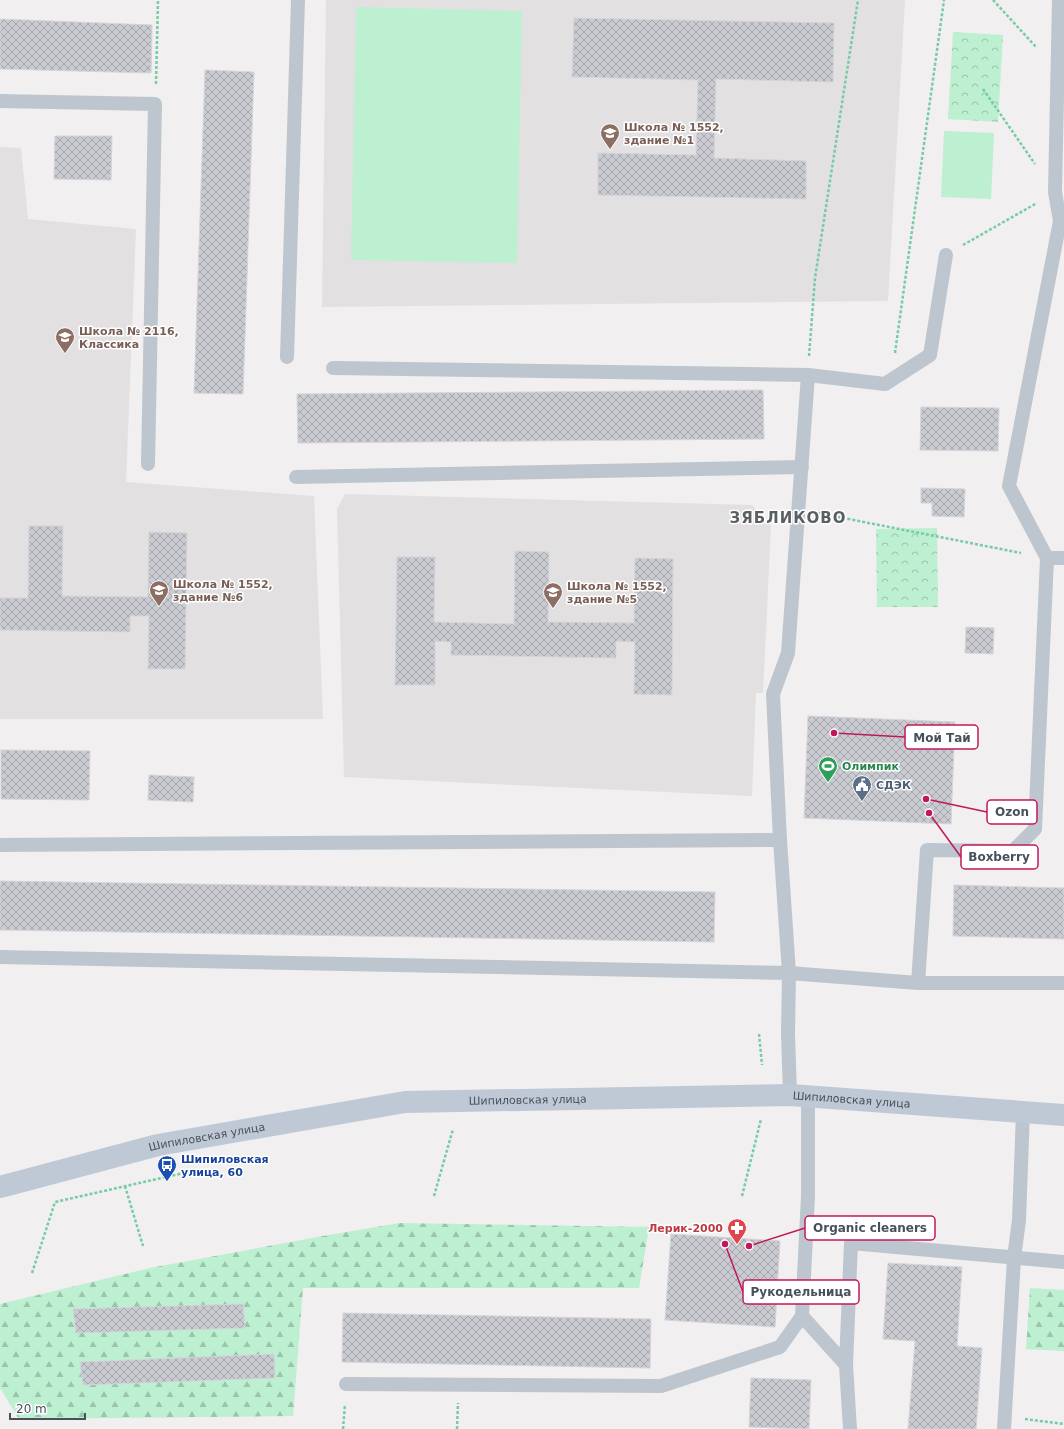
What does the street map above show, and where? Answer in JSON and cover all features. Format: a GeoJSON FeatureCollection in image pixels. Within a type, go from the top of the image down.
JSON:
{"type":"FeatureCollection","features":[{"type":"Feature","properties":{"kind":"street","name":"Шипиловская улица"},"geometry":{"type":"LineString","coordinates":[[0,1187],[158,1145],[405,1102],[799,1096],[1064,1115]]}},
{"type":"Feature","properties":{"kind":"lane"},"geometry":{"type":"LineString","coordinates":[[287,357],[298,0]]}},
{"type":"Feature","properties":{"kind":"lane"},"geometry":{"type":"LineString","coordinates":[[918,982],[927,850],[1013,851],[1035,829],[1047,558],[1009,486],[1062,221],[1055,192],[1059,0]]}},
{"type":"Feature","properties":{"kind":"lane"},"geometry":{"type":"LineString","coordinates":[[0,101],[155,104],[148,464]]}},
{"type":"Feature","properties":{"kind":"lane"},"geometry":{"type":"LineString","coordinates":[[333,368],[808,375],[885,384],[930,355],[946,255]]}},
{"type":"Feature","properties":{"kind":"lane"},"geometry":{"type":"LineString","coordinates":[[346,1384],[661,1386],[780,1347],[802,1316],[808,1196],[799,1096],[788,1034],[789,973],[780,840],[773,694],[788,653],[808,375]]}},
{"type":"Feature","properties":{"kind":"lane"},"geometry":{"type":"LineString","coordinates":[[296,477],[802,467]]}},
{"type":"Feature","properties":{"kind":"lane"},"geometry":{"type":"LineString","coordinates":[[1047,558],[1064,558]]}},
{"type":"Feature","properties":{"kind":"lane"},"geometry":{"type":"LineString","coordinates":[[0,845],[780,840]]}},
{"type":"Feature","properties":{"kind":"lane"},"geometry":{"type":"LineString","coordinates":[[0,957],[789,973],[918,982],[1064,983]]}},
{"type":"Feature","properties":{"kind":"lane"},"geometry":{"type":"LineString","coordinates":[[1004,1423],[1014,1258],[1019,1220],[1023,1112]]}},
{"type":"Feature","properties":{"kind":"lane"},"geometry":{"type":"LineString","coordinates":[[850,1429],[846,1365],[851,1243],[1064,1262]]}},
{"type":"Feature","properties":{"kind":"lane"},"geometry":{"type":"LineString","coordinates":[[802,1316],[846,1365]]}},
{"type":"Feature","properties":{"kind":"path"},"geometry":{"type":"LineString","coordinates":[[155,104],[158,0]]}},
{"type":"Feature","properties":{"kind":"path"},"geometry":{"type":"LineString","coordinates":[[808,375],[815,278],[858,0]]}},
{"type":"Feature","properties":{"kind":"path"},"geometry":{"type":"LineString","coordinates":[[892,380],[944,0]]}},
{"type":"Feature","properties":{"kind":"path"},"geometry":{"type":"LineString","coordinates":[[993,0],[1057,69]]}},
{"type":"Feature","properties":{"kind":"path"},"geometry":{"type":"LineString","coordinates":[[946,255],[1055,192],[983,89]]}},
{"type":"Feature","properties":{"kind":"path"},"geometry":{"type":"LineString","coordinates":[[798,510],[1047,558]]}},
{"type":"Feature","properties":{"kind":"path"},"geometry":{"type":"LineString","coordinates":[[759,1034],[762,1065]]}},
{"type":"Feature","properties":{"kind":"path"},"geometry":{"type":"LineString","coordinates":[[742,1196],[763,1112]]}},
{"type":"Feature","properties":{"kind":"path"},"geometry":{"type":"LineString","coordinates":[[434,1196],[453,1129]]}},
{"type":"Feature","properties":{"kind":"path"},"geometry":{"type":"LineString","coordinates":[[32,1273],[55,1202],[197,1170]]}},
{"type":"Feature","properties":{"kind":"path"},"geometry":{"type":"LineString","coordinates":[[125,1186],[143,1246]]}},
{"type":"Feature","properties":{"kind":"path"},"geometry":{"type":"LineString","coordinates":[[343,1429],[346,1384]]}},
{"type":"Feature","properties":{"kind":"path"},"geometry":{"type":"LineString","coordinates":[[457,1429],[458,1385]]}},
{"type":"Feature","properties":{"kind":"path"},"geometry":{"type":"LineString","coordinates":[[1004,1423],[1064,1424]]}},
{"type":"Feature","properties":{"kind":"shaded area","name":"Школа № 1552, здание №1"},"geometry":{"type":"Polygon","coordinates":[[[326,0],[905,0],[888,301],[322,307],[326,0]]]}},
{"type":"Feature","properties":{"kind":"shaded area","name":"Школа № 1552, здание №6"},"geometry":{"type":"Polygon","coordinates":[[[0,147],[21,148],[28,219],[136,229],[126,482],[314,496],[323,719],[0,719],[0,147]]]}},
{"type":"Feature","properties":{"kind":"shaded area","name":"Школа № 1552, здание №5"},"geometry":{"type":"Polygon","coordinates":[[[345,494],[752,505],[771,526],[763,693],[756,693],[752,796],[344,777],[337,509],[345,494]]]}},
{"type":"Feature","properties":{"kind":"green space"},"geometry":{"type":"Polygon","coordinates":[[[356,7],[522,11],[517,263],[351,260],[356,7]]]}},
{"type":"Feature","properties":{"kind":"green space"},"geometry":{"type":"Polygon","coordinates":[[[953,32],[1003,35],[998,122],[948,119],[953,32]]]}},
{"type":"Feature","properties":{"kind":"green space"},"geometry":{"type":"Polygon","coordinates":[[[944,131],[994,133],[991,199],[941,197],[944,131]]]}},
{"type":"Feature","properties":{"kind":"green space"},"geometry":{"type":"Polygon","coordinates":[[[937,528],[938,607],[877,607],[876,529],[937,528]]]}},
{"type":"Feature","properties":{"kind":"green space"},"geometry":{"type":"Polygon","coordinates":[[[400,1223],[649,1227],[639,1288],[303,1288],[293,1416],[19,1419],[0,1388],[0,1304],[150,1268],[400,1223]]]}},
{"type":"Feature","properties":{"kind":"green space"},"geometry":{"type":"Polygon","coordinates":[[[1030,1288],[1064,1290],[1064,1351],[1026,1349],[1030,1288]]]}},
{"type":"Feature","properties":{"kind":"building"},"geometry":{"type":"Polygon","coordinates":[[[574,18],[834,23],[833,82],[716,79],[714,158],[806,161],[806,199],[598,195],[598,153],[696,155],[698,80],[572,77],[574,18]]]}},
{"type":"Feature","properties":{"kind":"building"},"geometry":{"type":"Polygon","coordinates":[[[0,19],[152,25],[151,73],[0,69],[0,19]]]}},
{"type":"Feature","properties":{"kind":"building"},"geometry":{"type":"Polygon","coordinates":[[[205,70],[254,72],[243,394],[194,393],[205,70]]]}},
{"type":"Feature","properties":{"kind":"building"},"geometry":{"type":"Polygon","coordinates":[[[55,136],[112,136],[111,180],[54,179],[55,136]]]}},
{"type":"Feature","properties":{"kind":"building"},"geometry":{"type":"Polygon","coordinates":[[[763,390],[764,439],[298,443],[297,394],[763,390]]]}},
{"type":"Feature","properties":{"kind":"building"},"geometry":{"type":"Polygon","coordinates":[[[921,407],[999,408],[998,451],[920,450],[921,407]]]}},
{"type":"Feature","properties":{"kind":"building"},"geometry":{"type":"Polygon","coordinates":[[[921,488],[965,489],[964,517],[932,516],[932,503],[921,503],[921,488]]]}},
{"type":"Feature","properties":{"kind":"building"},"geometry":{"type":"Polygon","coordinates":[[[29,526],[63,526],[62,596],[148,597],[149,532],[187,533],[185,669],[148,669],[149,616],[130,616],[130,632],[0,630],[0,598],[28,598],[29,526]]]}},
{"type":"Feature","properties":{"kind":"building"},"geometry":{"type":"Polygon","coordinates":[[[515,551],[549,552],[548,622],[634,623],[635,558],[673,559],[672,695],[634,694],[635,642],[616,641],[616,658],[451,655],[451,642],[435,641],[435,685],[395,685],[397,557],[435,557],[434,622],[514,624],[515,551]]]}},
{"type":"Feature","properties":{"kind":"building"},"geometry":{"type":"Polygon","coordinates":[[[966,627],[994,628],[993,654],[965,653],[966,627]]]}},
{"type":"Feature","properties":{"kind":"building"},"geometry":{"type":"Polygon","coordinates":[[[808,716],[955,722],[951,824],[804,818],[808,716]]]}},
{"type":"Feature","properties":{"kind":"building"},"geometry":{"type":"Polygon","coordinates":[[[1,750],[90,751],[89,800],[1,799],[1,750]]]}},
{"type":"Feature","properties":{"kind":"building"},"geometry":{"type":"Polygon","coordinates":[[[149,775],[194,777],[193,802],[148,800],[149,775]]]}},
{"type":"Feature","properties":{"kind":"building"},"geometry":{"type":"Polygon","coordinates":[[[0,881],[715,892],[714,942],[0,930],[0,881]]]}},
{"type":"Feature","properties":{"kind":"building"},"geometry":{"type":"Polygon","coordinates":[[[954,885],[1064,888],[1064,939],[953,936],[954,885]]]}},
{"type":"Feature","properties":{"kind":"building"},"geometry":{"type":"Polygon","coordinates":[[[671,1234],[780,1241],[775,1327],[665,1320],[671,1234]]]}},
{"type":"Feature","properties":{"kind":"building"},"geometry":{"type":"Polygon","coordinates":[[[888,1263],[962,1267],[957,1346],[982,1348],[976,1429],[908,1429],[915,1341],[883,1339],[888,1263]]]}},
{"type":"Feature","properties":{"kind":"building"},"geometry":{"type":"Polygon","coordinates":[[[243,1304],[245,1328],[76,1333],[73,1309],[243,1304]]]}},
{"type":"Feature","properties":{"kind":"building"},"geometry":{"type":"Polygon","coordinates":[[[343,1313],[651,1319],[650,1368],[342,1362],[343,1313]]]}},
{"type":"Feature","properties":{"kind":"building"},"geometry":{"type":"Polygon","coordinates":[[[274,1354],[275,1378],[83,1385],[80,1362],[274,1354]]]}},
{"type":"Feature","properties":{"kind":"building"},"geometry":{"type":"Polygon","coordinates":[[[751,1378],[811,1380],[809,1429],[749,1427],[751,1378]]]}},
{"type":"Feature","properties":{"kind":"place","name":"Школа № 1552, здание №1"},"geometry":{"type":"Point","coordinates":[610,150]}},
{"type":"Feature","properties":{"kind":"place","name":"Школа № 2116, Классика"},"geometry":{"type":"Point","coordinates":[65,354]}},
{"type":"Feature","properties":{"kind":"place","name":"Школа № 1552, здание №6"},"geometry":{"type":"Point","coordinates":[159,607]}},
{"type":"Feature","properties":{"kind":"place","name":"Школа № 1552, здание №5"},"geometry":{"type":"Point","coordinates":[553,609]}},
{"type":"Feature","properties":{"kind":"place","name":"Мой Тай"},"geometry":{"type":"Point","coordinates":[834,733]}},
{"type":"Feature","properties":{"kind":"place","name":"Олимпик"},"geometry":{"type":"Point","coordinates":[828,783]}},
{"type":"Feature","properties":{"kind":"place","name":"Ozon"},"geometry":{"type":"Point","coordinates":[926,799]}},
{"type":"Feature","properties":{"kind":"place","name":"СДЭК"},"geometry":{"type":"Point","coordinates":[862,802]}},
{"type":"Feature","properties":{"kind":"place","name":"Boxberry"},"geometry":{"type":"Point","coordinates":[929,813]}},
{"type":"Feature","properties":{"kind":"place","name":"Шипиловская улица, 60"},"geometry":{"type":"Point","coordinates":[167,1182]}},
{"type":"Feature","properties":{"kind":"place","name":"Рукодельница"},"geometry":{"type":"Point","coordinates":[725,1244]}},
{"type":"Feature","properties":{"kind":"place","name":"Лерик-2000"},"geometry":{"type":"Point","coordinates":[737,1245]}},
{"type":"Feature","properties":{"kind":"place","name":"Organic cleaners"},"geometry":{"type":"Point","coordinates":[749,1246]}},
{"type":"Feature","properties":{"kind":"district","name":"ЗЯБЛИКОВО"},"geometry":{"type":"Point","coordinates":[788,518]}}]}
